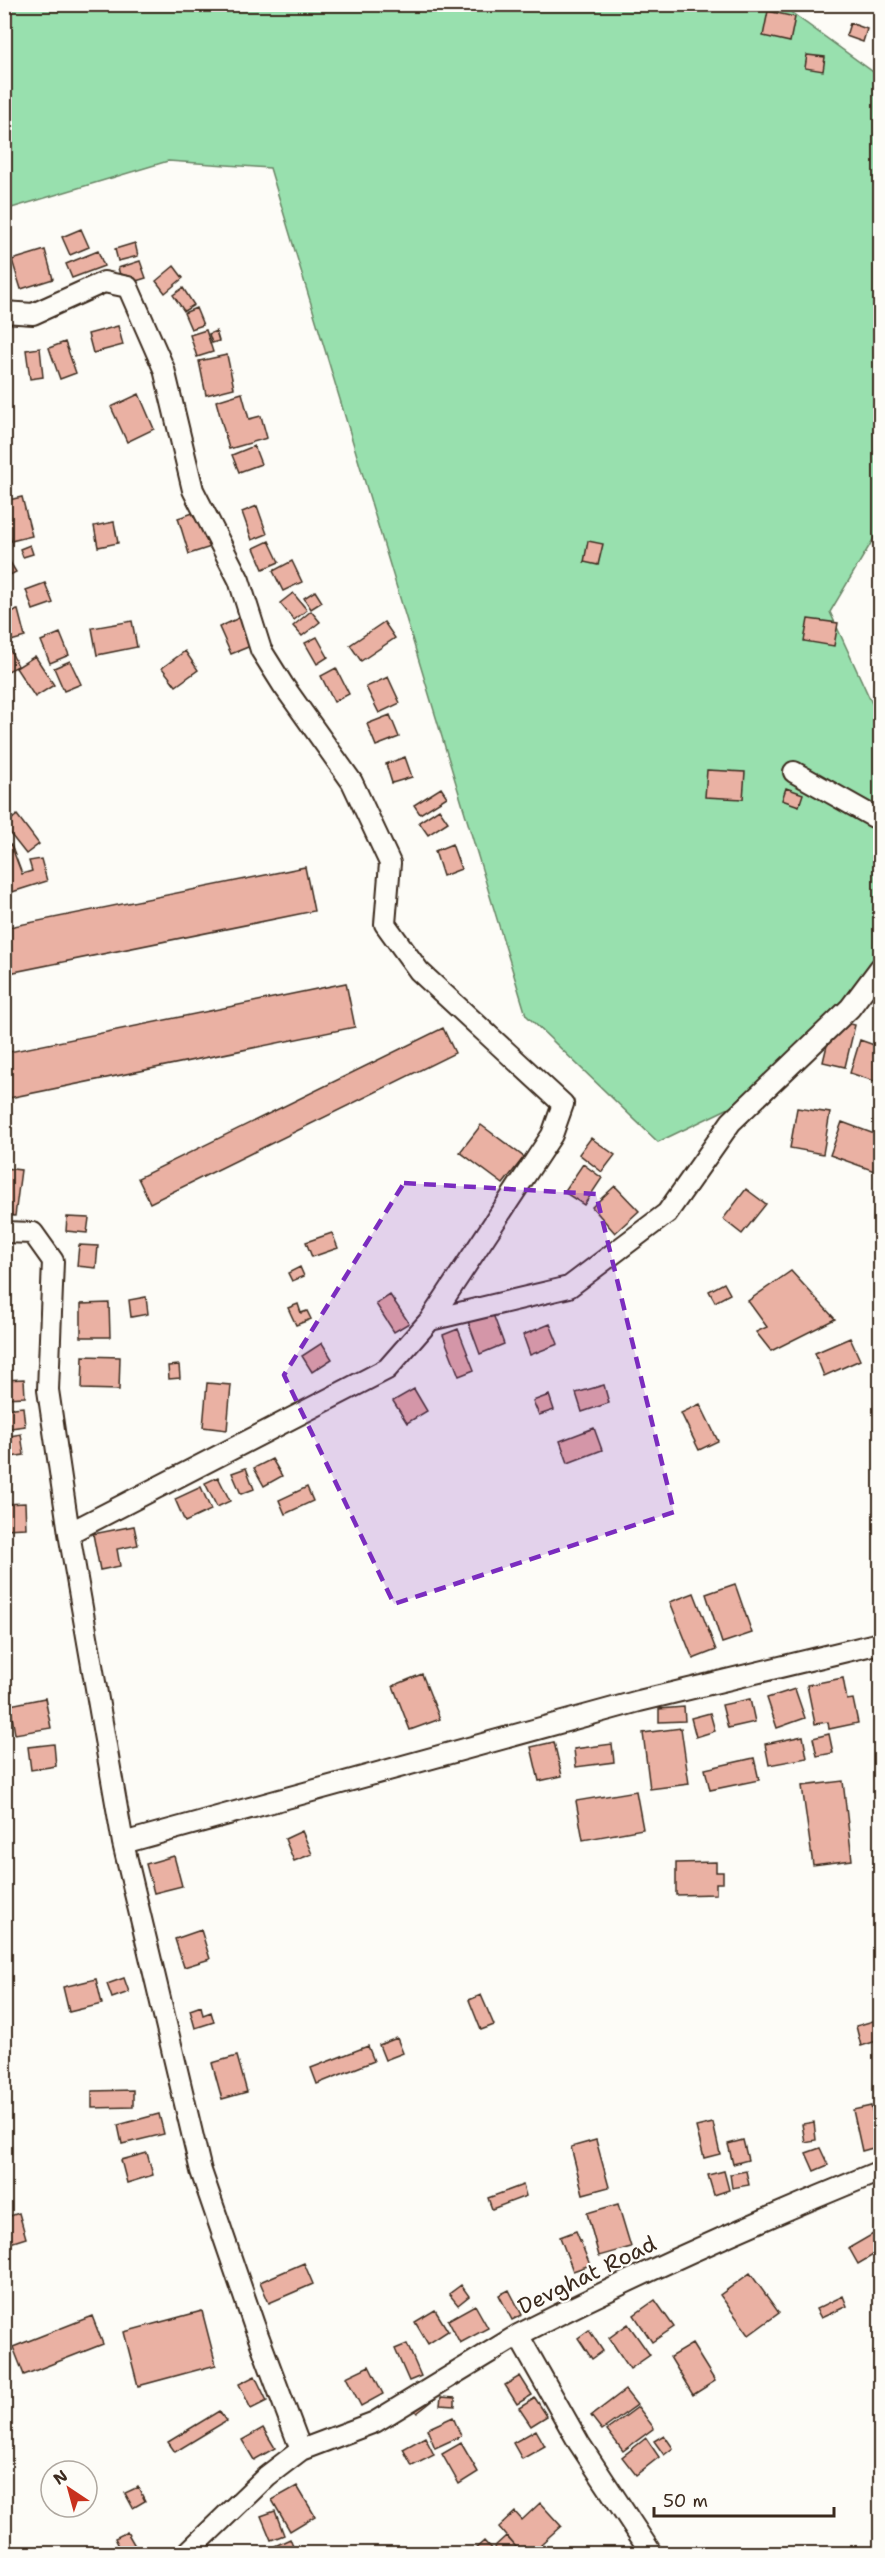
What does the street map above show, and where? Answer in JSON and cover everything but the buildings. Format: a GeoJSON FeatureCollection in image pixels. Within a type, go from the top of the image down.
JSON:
{"type":"FeatureCollection","features":[{"type":"Feature","properties":{"kind":"street"},"geometry":{"type":"LineString","coordinates":[[4,312],[33,314],[104,282],[128,287],[164,369],[192,490],[239,580],[261,650],[352,782],[390,863],[385,924],[419,971],[562,1104],[552,1135],[430,1320],[387,1369],[69,1533]]}},
{"type":"Feature","properties":{"kind":"street"},"geometry":{"type":"LineString","coordinates":[[794,772],[874,817],[880,818]]}},
{"type":"Feature","properties":{"kind":"street"},"geometry":{"type":"LineString","coordinates":[[430,1320],[569,1287],[668,1213],[731,1122],[850,1008],[880,968]]}},
{"type":"Feature","properties":{"kind":"street"},"geometry":{"type":"LineString","coordinates":[[4,1232],[33,1233],[53,1261],[48,1390],[69,1533],[123,1843],[201,2171],[254,2325],[301,2451]]}},
{"type":"Feature","properties":{"kind":"street"},"geometry":{"type":"LineString","coordinates":[[123,1843],[639,1701],[880,1643]]}},
{"type":"Feature","properties":{"kind":"street","name":"Devghat Road"},"geometry":{"type":"LineString","coordinates":[[652,2553],[579,2443],[518,2335],[604,2291],[755,2222],[880,2171]]}},
{"type":"Feature","properties":{"kind":"street"},"geometry":{"type":"LineString","coordinates":[[186,2553],[267,2476],[301,2451],[375,2422],[518,2335]]}},
{"type":"Feature","properties":{"kind":"highlighted area"},"geometry":{"type":"Polygon","coordinates":[[[404,1183],[596,1194],[674,1512],[394,1604],[284,1375],[404,1183]]]}},
{"type":"Feature","properties":{"kind":"green space"},"geometry":{"type":"Polygon","coordinates":[[[5,5],[781,5],[880,77],[880,528],[830,612],[880,721],[880,950],[779,1084],[658,1142],[526,1015],[270,168],[168,161],[5,210],[5,5]]]}}]}
